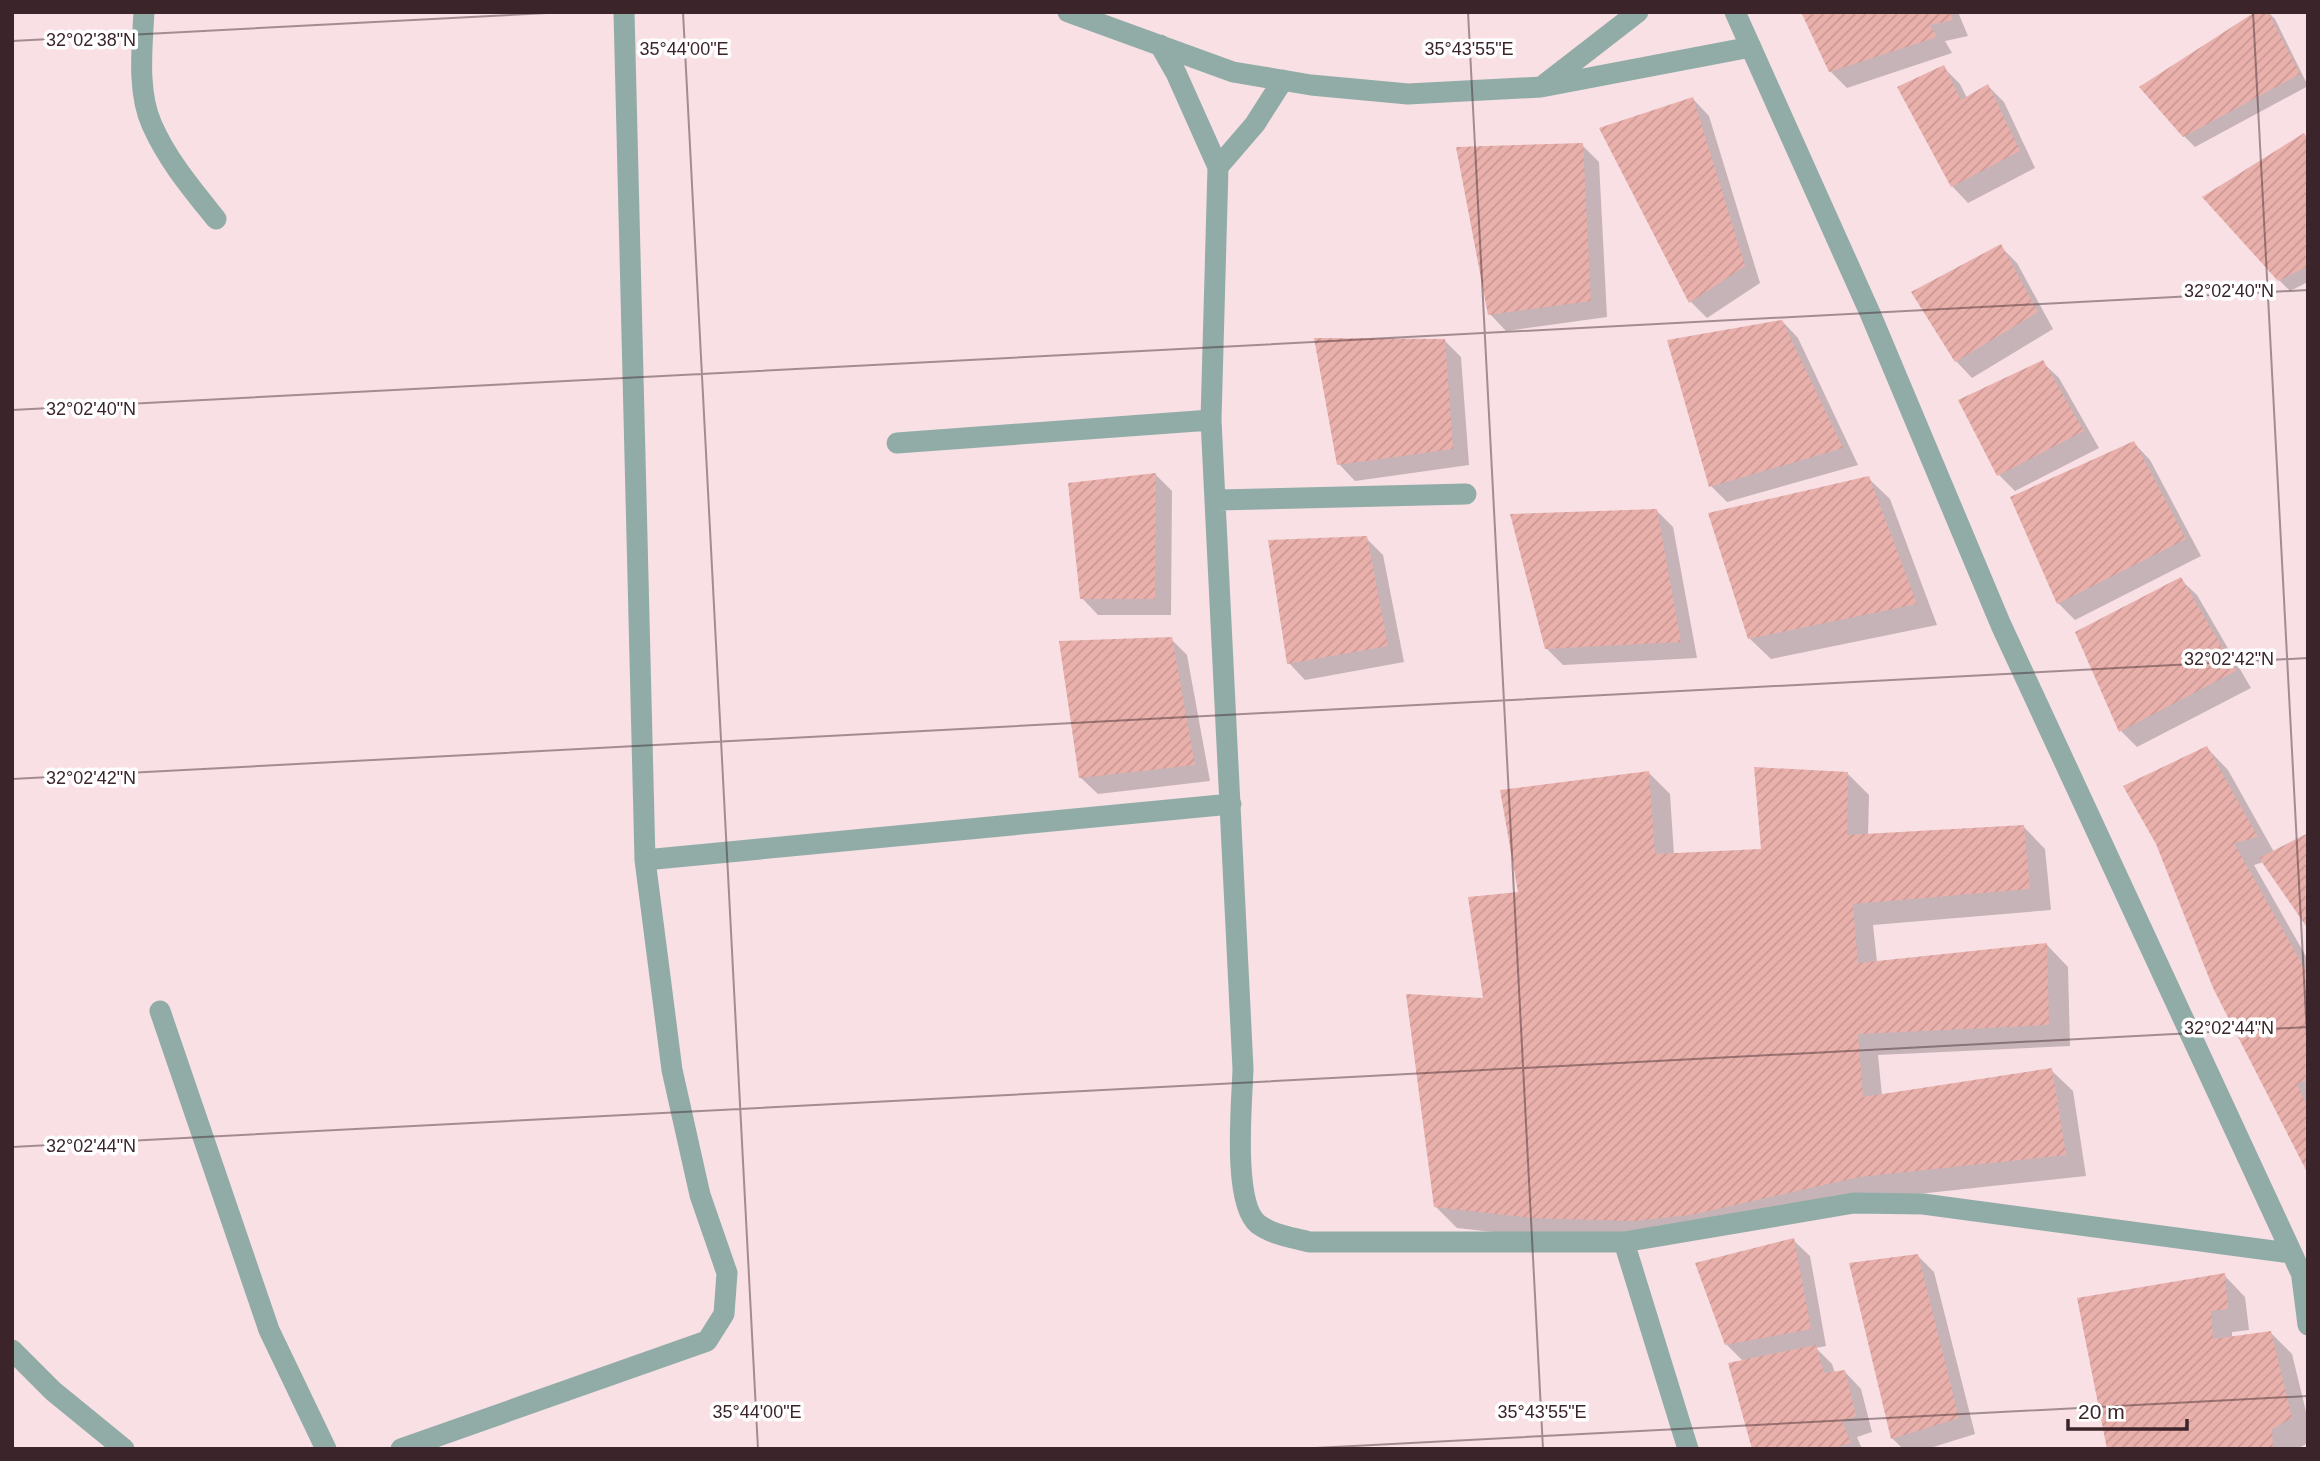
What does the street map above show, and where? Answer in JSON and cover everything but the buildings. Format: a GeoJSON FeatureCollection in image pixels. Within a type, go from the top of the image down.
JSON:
{"type":"FeatureCollection","features":[{"type":"Feature","properties":{"kind":"street"},"geometry":{"type":"LineString","coordinates":[[144,12],[142,68],[151,123],[176,169],[216,219]]}},
{"type":"Feature","properties":{"kind":"street"},"geometry":{"type":"LineString","coordinates":[[401,1449],[707,1341],[724,1314],[727,1273],[700,1195],[672,1070],[645,860],[624,12]]}},
{"type":"Feature","properties":{"kind":"street"},"geometry":{"type":"LineString","coordinates":[[1068,12],[1233,72],[1408,94],[1541,87],[1751,47]]}},
{"type":"Feature","properties":{"kind":"street"},"geometry":{"type":"LineString","coordinates":[[1541,87],[1638,12]]}},
{"type":"Feature","properties":{"kind":"street"},"geometry":{"type":"LineString","coordinates":[[1735,12],[1870,313],[2001,625],[2305,1283],[2308,1325]]}},
{"type":"Feature","properties":{"kind":"street"},"geometry":{"type":"LineString","coordinates":[[1160,45],[1177,73],[1218,167],[1211,421],[1243,1069],[1242,1168],[1246,1202],[1255,1222],[1273,1233],[1309,1242],[1624,1242],[1853,1203],[1881,1203],[1936,1206],[2290,1253]]}},
{"type":"Feature","properties":{"kind":"street"},"geometry":{"type":"LineString","coordinates":[[1218,167],[1255,124],[1283,80]]}},
{"type":"Feature","properties":{"kind":"street"},"geometry":{"type":"LineString","coordinates":[[897,443],[1211,421]]}},
{"type":"Feature","properties":{"kind":"street"},"geometry":{"type":"LineString","coordinates":[[1217,500],[1466,494]]}},
{"type":"Feature","properties":{"kind":"street"},"geometry":{"type":"LineString","coordinates":[[645,860],[1231,804]]}},
{"type":"Feature","properties":{"kind":"street"},"geometry":{"type":"LineString","coordinates":[[160,1011],[269,1330],[324,1448]]}},
{"type":"Feature","properties":{"kind":"street"},"geometry":{"type":"LineString","coordinates":[[1624,1242],[1688,1449]]}},
{"type":"Feature","properties":{"kind":"street"},"geometry":{"type":"LineString","coordinates":[[12,1350],[53,1391],[124,1449]]}}]}
